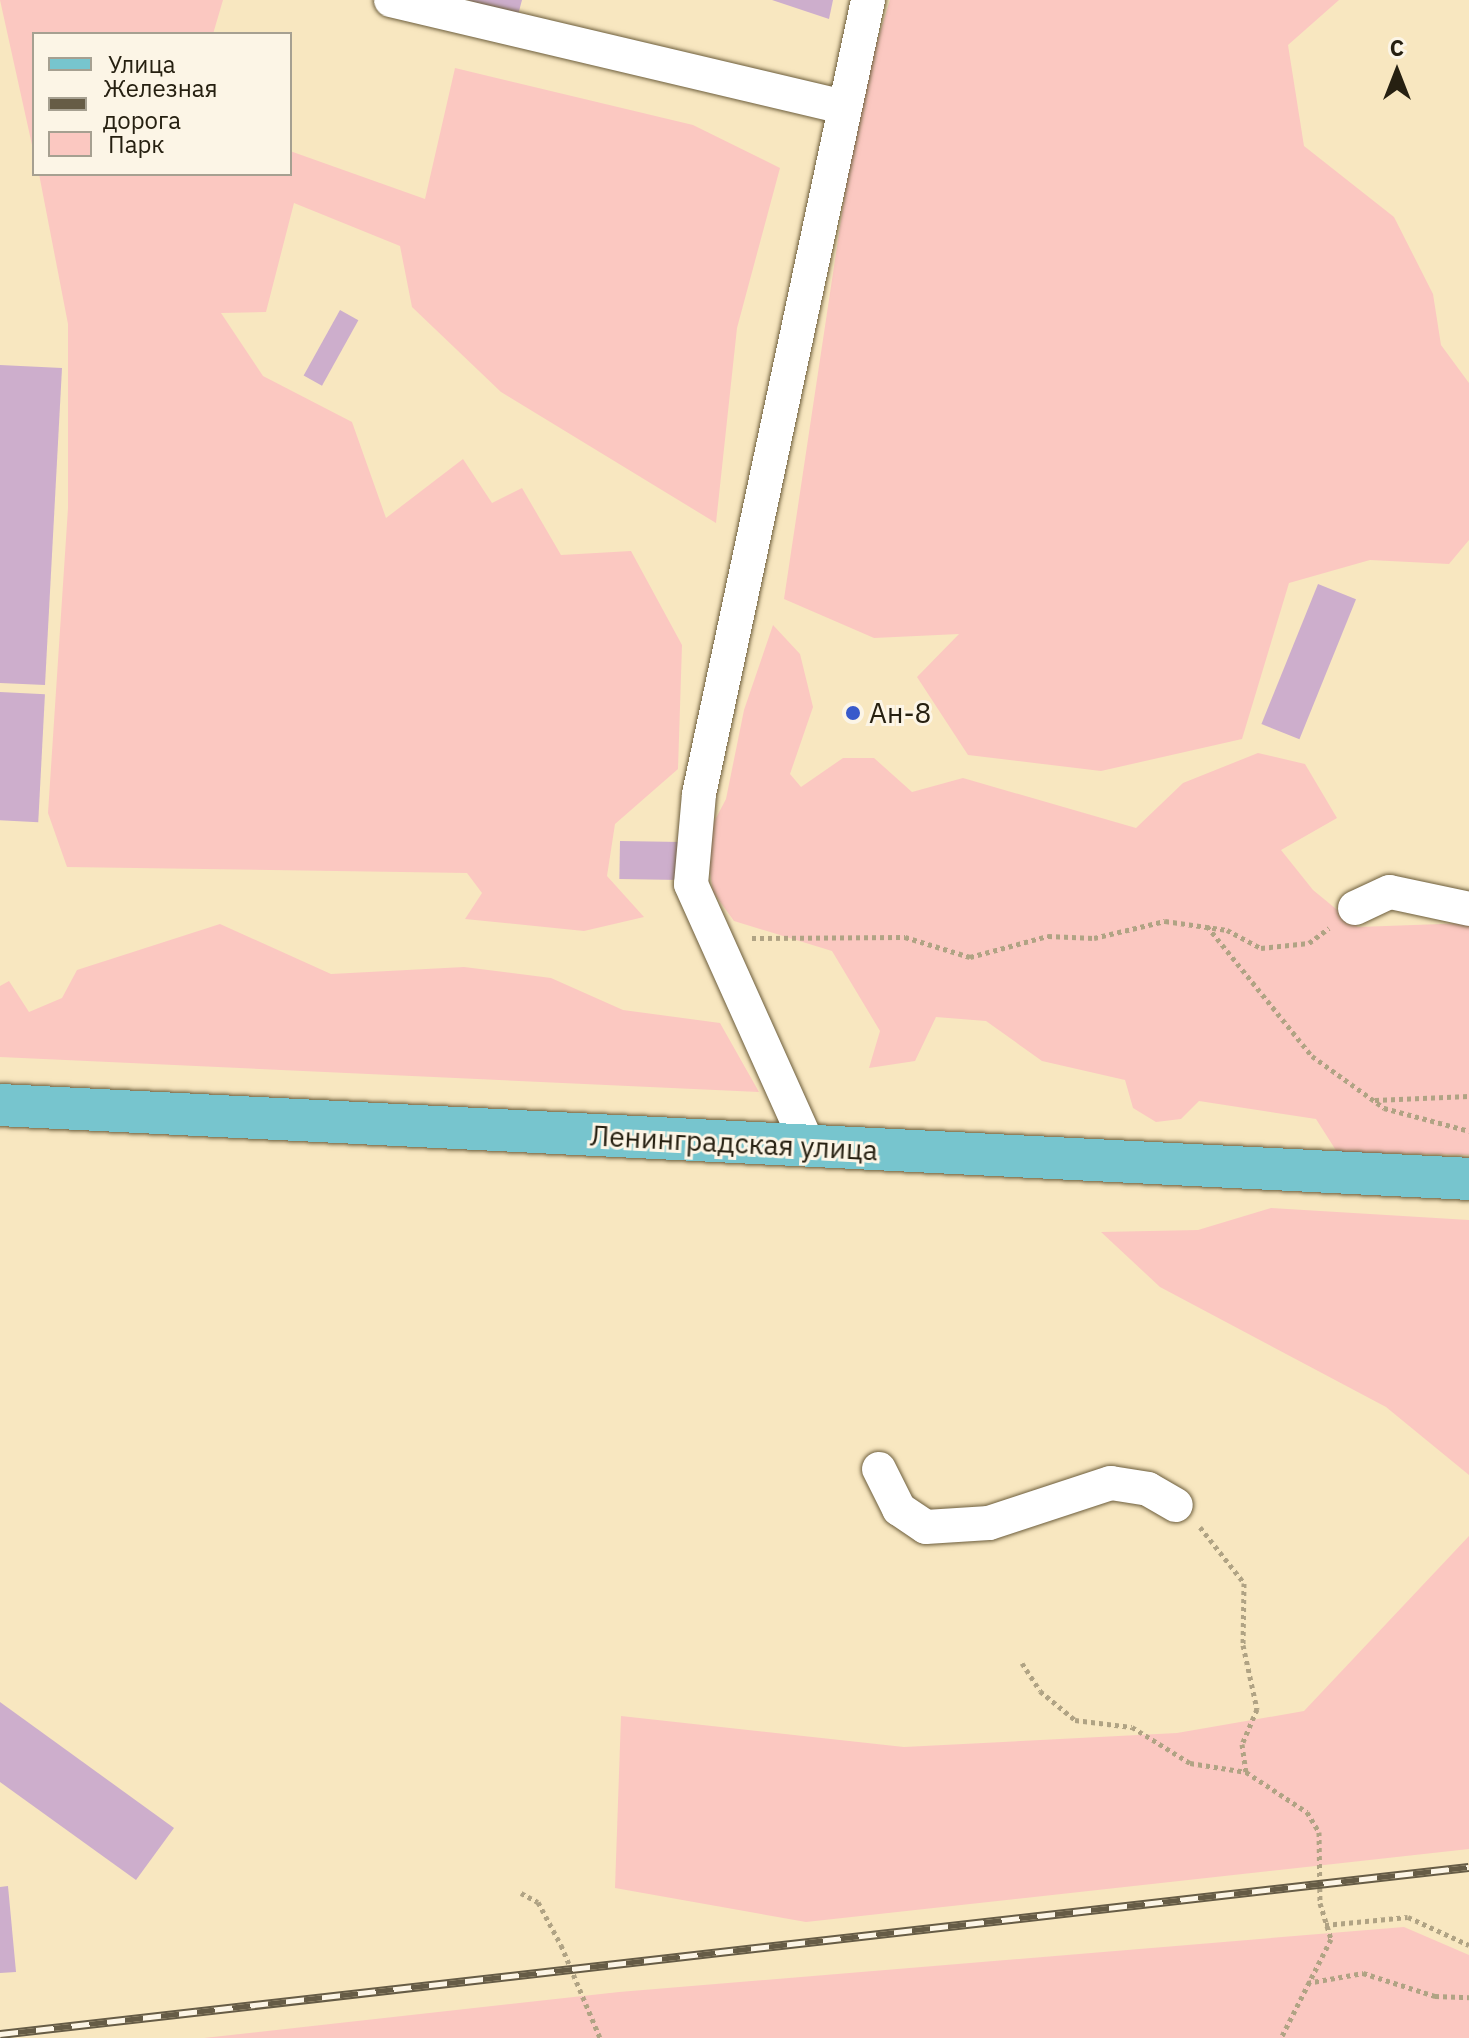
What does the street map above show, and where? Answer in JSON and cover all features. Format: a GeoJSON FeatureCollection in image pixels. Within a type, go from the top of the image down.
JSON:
{"type":"FeatureCollection","features":[{"type":"Feature","properties":{"kind":"main road","name":"Ленинградская улица"},"geometry":{"type":"LineString","coordinates":[[0,1105],[1469,1179]]}},
{"type":"Feature","properties":{"kind":"street"},"geometry":{"type":"LineString","coordinates":[[391,0],[843,107]]}},
{"type":"Feature","properties":{"kind":"street"},"geometry":{"type":"LineString","coordinates":[[809,1147],[691,884],[699,794],[868,0]]}},
{"type":"Feature","properties":{"kind":"street"},"geometry":{"type":"LineString","coordinates":[[1355,908],[1390,892],[1469,909]]}},
{"type":"Feature","properties":{"kind":"street"},"geometry":{"type":"LineString","coordinates":[[879,1469],[899,1509],[926,1527],[989,1523],[1111,1483],[1148,1489],[1176,1505]]}},
{"type":"Feature","properties":{"kind":"path"},"geometry":{"type":"LineString","coordinates":[[715,936],[905,937],[970,957],[1048,936],[1094,938],[1165,921],[1207,925],[1261,948],[1300,944],[1355,908]]}},
{"type":"Feature","properties":{"kind":"path"},"geometry":{"type":"LineString","coordinates":[[1207,925],[1312,1056],[1370,1099],[1469,1131]]}},
{"type":"Feature","properties":{"kind":"path"},"geometry":{"type":"LineString","coordinates":[[1370,1099],[1469,1096]]}},
{"type":"Feature","properties":{"kind":"path"},"geometry":{"type":"LineString","coordinates":[[1176,1505],[1216,1542],[1244,1583],[1243,1645],[1257,1709],[1242,1744],[1246,1772]]}},
{"type":"Feature","properties":{"kind":"path"},"geometry":{"type":"LineString","coordinates":[[1022,1663],[1040,1691],[1075,1720],[1132,1727],[1190,1763],[1246,1772],[1307,1812],[1319,1832],[1327,1951],[1306,1984],[1281,2038]]}},
{"type":"Feature","properties":{"kind":"path"},"geometry":{"type":"LineString","coordinates":[[521,1893],[538,1902],[583,1985],[600,2038]]}},
{"type":"Feature","properties":{"kind":"path"},"geometry":{"type":"LineString","coordinates":[[1325,1925],[1408,1917],[1469,1945]]}},
{"type":"Feature","properties":{"kind":"path"},"geometry":{"type":"LineString","coordinates":[[1306,1984],[1363,1973],[1435,1996],[1469,1997]]}},
{"type":"Feature","properties":{"kind":"green space"},"geometry":{"type":"Polygon","coordinates":[[[0,0],[223,0],[214,32],[32,32],[32,145],[0,0]]]}},
{"type":"Feature","properties":{"kind":"green space"},"geometry":{"type":"Polygon","coordinates":[[[890,0],[1339,0],[1288,45],[1304,146],[1394,217],[1433,294],[1441,345],[1469,383],[1469,540],[1449,564],[1370,560],[1289,583],[1242,739],[1101,771],[968,755],[917,677],[959,634],[874,638],[784,599],[859,100],[890,0]]]}},
{"type":"Feature","properties":{"kind":"green space"},"geometry":{"type":"Polygon","coordinates":[[[455,68],[693,125],[780,168],[737,328],[716,523],[501,392],[412,307],[400,246],[294,203],[266,312],[221,313],[263,376],[352,422],[386,518],[463,459],[492,503],[522,488],[561,555],[631,551],[682,645],[678,769],[615,824],[607,876],[644,917],[584,931],[465,919],[482,893],[467,873],[67,867],[48,813],[68,508],[68,324],[39,176],[292,176],[292,152],[425,199],[455,68]]]}},
{"type":"Feature","properties":{"kind":"green space"},"geometry":{"type":"Polygon","coordinates":[[[773,625],[800,654],[813,707],[790,774],[801,787],[843,758],[874,758],[912,792],[963,778],[1136,828],[1183,783],[1258,753],[1305,764],[1337,818],[1281,850],[1313,890],[1358,927],[1469,923],[1469,1155],[1337,1152],[1316,1119],[1199,1101],[1181,1119],[1156,1122],[1133,1108],[1125,1080],[1042,1061],[986,1021],[936,1017],[915,1061],[869,1068],[880,1031],[832,951],[734,921],[713,892],[705,839],[726,799],[744,710],[773,625]]]}},
{"type":"Feature","properties":{"kind":"green space"},"geometry":{"type":"Polygon","coordinates":[[[220,924],[331,974],[464,967],[551,978],[623,1010],[720,1023],[759,1092],[0,1057],[0,986],[9,981],[29,1012],[62,998],[77,970],[220,924]]]}},
{"type":"Feature","properties":{"kind":"green space"},"geometry":{"type":"Polygon","coordinates":[[[1271,1208],[1469,1220],[1469,1475],[1386,1407],[1160,1287],[1101,1232],[1198,1230],[1271,1208]]]}},
{"type":"Feature","properties":{"kind":"green space"},"geometry":{"type":"Polygon","coordinates":[[[1469,1536],[1469,1849],[806,1922],[615,1888],[621,1716],[904,1747],[1177,1733],[1304,1711],[1469,1536]]]}},
{"type":"Feature","properties":{"kind":"green space"},"geometry":{"type":"Polygon","coordinates":[[[1404,1927],[1469,1955],[1469,2038],[204,2038],[619,1992],[1404,1927]]]}},
{"type":"Feature","properties":{"kind":"building"},"geometry":{"type":"Polygon","coordinates":[[[467,0],[522,0],[518,15],[467,0]]]}},
{"type":"Feature","properties":{"kind":"building"},"geometry":{"type":"Polygon","coordinates":[[[772,0],[833,0],[829,19],[772,0]]]}},
{"type":"Feature","properties":{"kind":"building"},"geometry":{"type":"Polygon","coordinates":[[[340,310],[358,320],[322,386],[304,376],[340,310]]]}},
{"type":"Feature","properties":{"kind":"building"},"geometry":{"type":"Polygon","coordinates":[[[0,365],[62,368],[45,685],[0,683],[0,365]]]}},
{"type":"Feature","properties":{"kind":"building"},"geometry":{"type":"Polygon","coordinates":[[[1318,584],[1356,599],[1299,739],[1261,724],[1318,584]]]}},
{"type":"Feature","properties":{"kind":"building"},"geometry":{"type":"Polygon","coordinates":[[[0,692],[45,694],[38,822],[0,820],[0,692]]]}},
{"type":"Feature","properties":{"kind":"building"},"geometry":{"type":"Polygon","coordinates":[[[620,841],[681,842],[680,880],[619,879],[620,841]]]}},
{"type":"Feature","properties":{"kind":"building"},"geometry":{"type":"Polygon","coordinates":[[[0,1702],[174,1828],[136,1880],[0,1782],[0,1702]]]}},
{"type":"Feature","properties":{"kind":"building"},"geometry":{"type":"Polygon","coordinates":[[[8,1886],[16,1972],[0,1973],[0,1887],[8,1886]]]}},
{"type":"Feature","properties":{"kind":"railway"},"geometry":{"type":"LineString","coordinates":[[0,2034],[1469,1867]]}},
{"type":"Feature","properties":{"kind":"place","name":"Ан-8"},"geometry":{"type":"Point","coordinates":[853,713]}}]}
